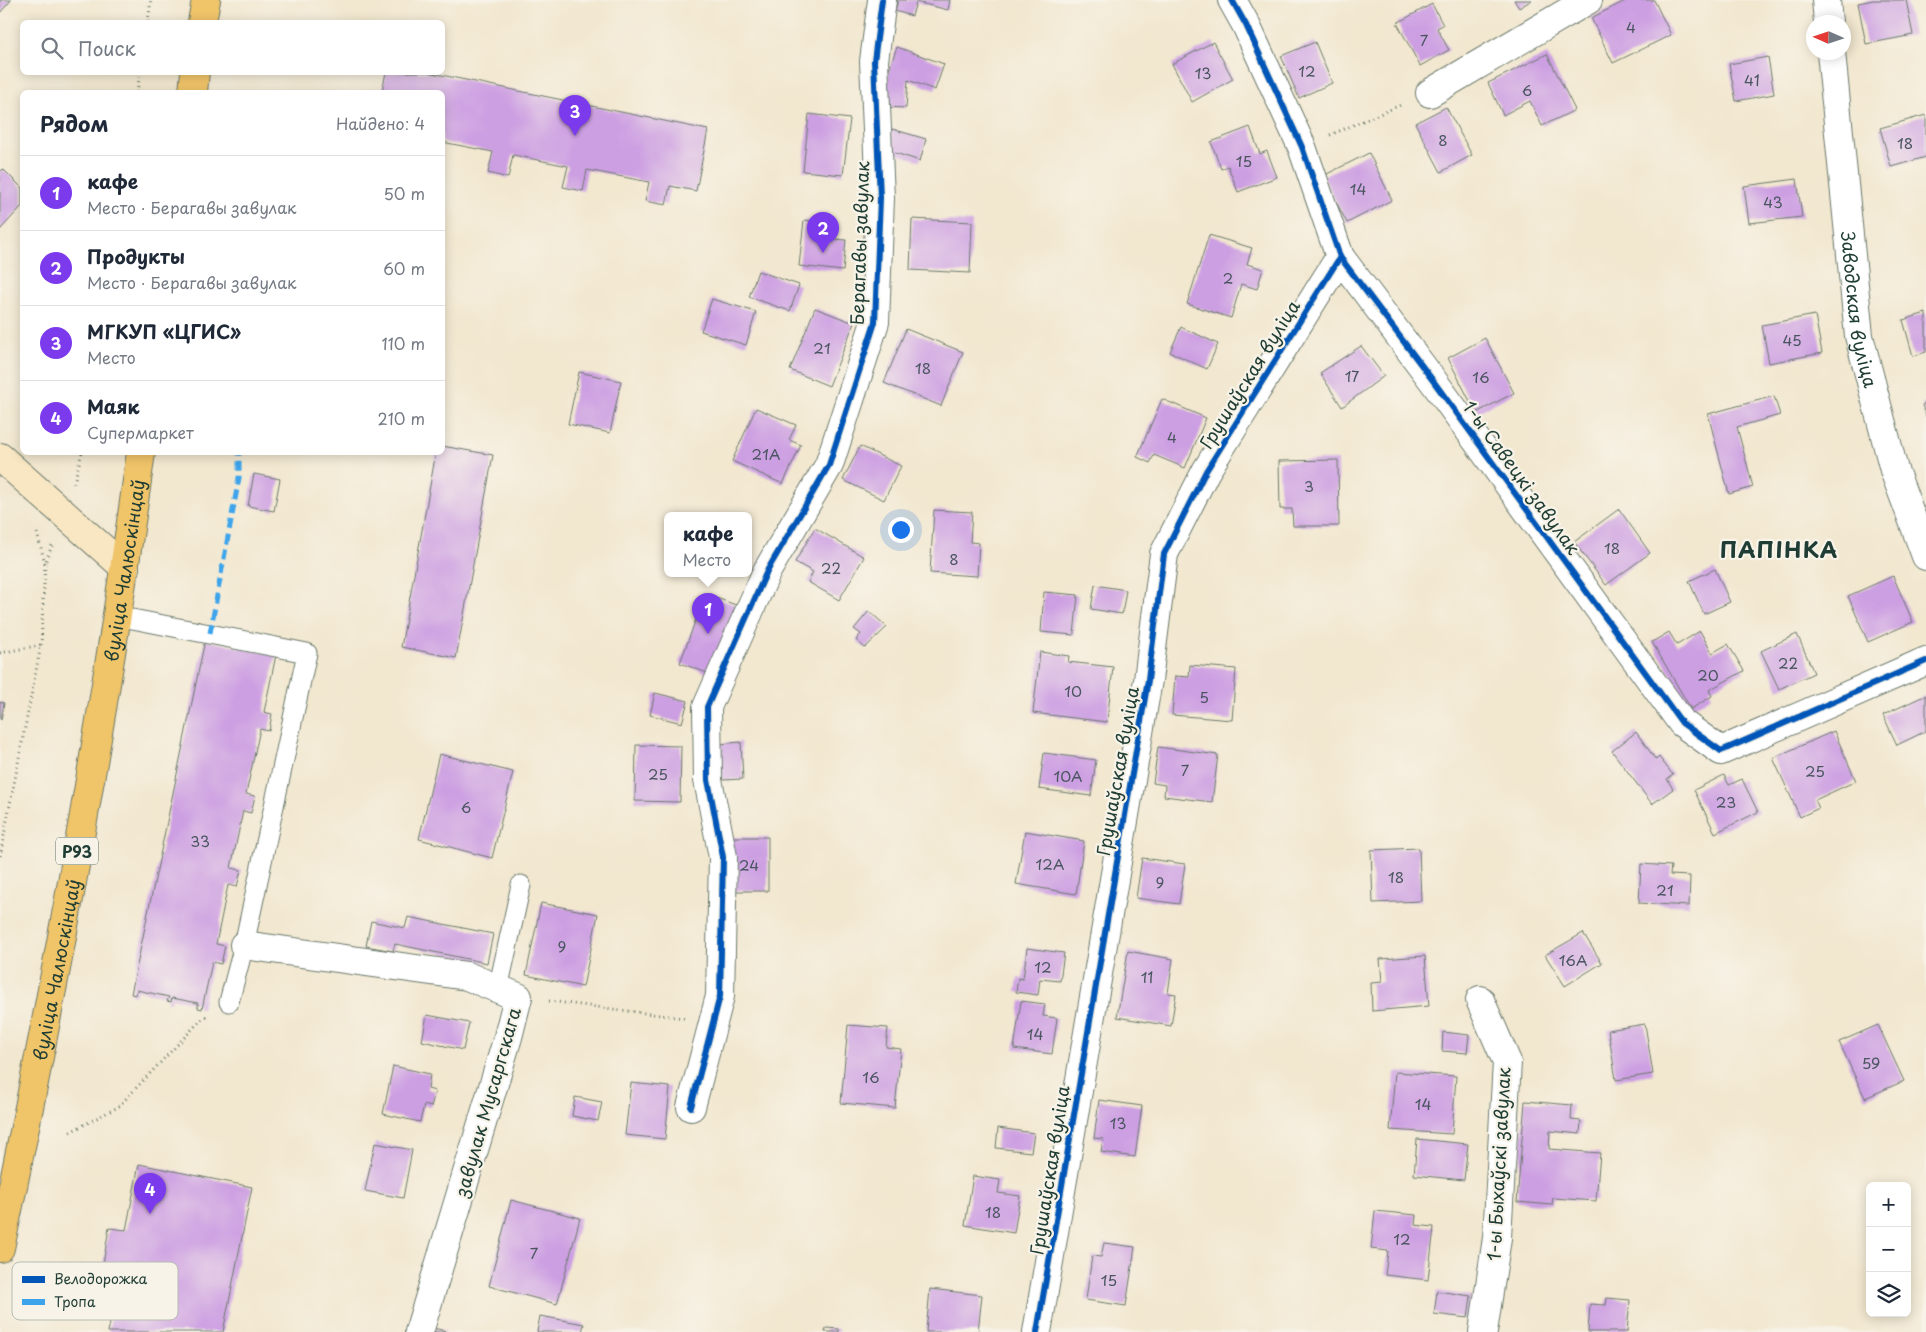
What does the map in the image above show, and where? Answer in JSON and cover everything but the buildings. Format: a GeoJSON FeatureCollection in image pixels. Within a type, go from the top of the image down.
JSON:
{"type":"FeatureCollection","features":[{"type":"Feature","properties":{"kind":"main road"},"geometry":{"type":"LineString","coordinates":[[192,90],[195,75]]}},
{"type":"Feature","properties":{"kind":"main road","name":"вуліца Чалюскінцаў"},"geometry":{"type":"LineString","coordinates":[[0,1248],[42,1048],[117,616],[142,455]]}},
{"type":"Feature","properties":{"kind":"street","name":"Берагавы завулак"},"geometry":{"type":"LineString","coordinates":[[691,1107],[720,996],[723,857],[708,780],[708,707],[767,572],[829,465],[875,322],[880,198],[874,61],[882,0]]}},
{"type":"Feature","properties":{"kind":"street","name":"1-ы Савецкі завулак"},"geometry":{"type":"LineString","coordinates":[[1232,0],[1246,25],[1302,147],[1340,257],[1434,382],[1682,723],[1721,751],[1926,662]]}},
{"type":"Feature","properties":{"kind":"street"},"geometry":{"type":"LineString","coordinates":[[1430,93],[1588,0]]}},
{"type":"Feature","properties":{"kind":"street"},"geometry":{"type":"LineString","coordinates":[[1826,0],[1827,15]]}},
{"type":"Feature","properties":{"kind":"street","name":"Заводская вуліца"},"geometry":{"type":"LineString","coordinates":[[1832,60],[1860,336],[1894,470],[1926,556]]}},
{"type":"Feature","properties":{"kind":"street","name":"Грушаўская вуліца"},"geometry":{"type":"LineString","coordinates":[[1037,1332],[1148,680],[1164,554],[1206,471],[1340,257]]}},
{"type":"Feature","properties":{"kind":"street"},"geometry":{"type":"LineString","coordinates":[[0,457],[64,516],[125,568]]}},
{"type":"Feature","properties":{"kind":"street","name":"завулак Мусаргскага"},"geometry":{"type":"LineString","coordinates":[[244,945],[467,976],[508,992],[508,1037],[419,1332]]}},
{"type":"Feature","properties":{"kind":"street","name":"1-ы Быхаўскі завулак"},"geometry":{"type":"LineString","coordinates":[[1480,1000],[1507,1062],[1497,1238],[1482,1332]]}},
{"type":"Feature","properties":{"kind":"lane"},"geometry":{"type":"LineString","coordinates":[[117,616],[307,653],[244,945],[229,1002]]}},
{"type":"Feature","properties":{"kind":"lane"},"geometry":{"type":"LineString","coordinates":[[508,992],[521,885]]}},
{"type":"Feature","properties":{"kind":"path"},"geometry":{"type":"LineString","coordinates":[[148,20],[151,0]]}},
{"type":"Feature","properties":{"kind":"path"},"geometry":{"type":"LineString","coordinates":[[137,90],[140,75]]}},
{"type":"Feature","properties":{"kind":"path"},"geometry":{"type":"LineString","coordinates":[[1302,147],[1430,93]]}},
{"type":"Feature","properties":{"kind":"path"},"geometry":{"type":"LineString","coordinates":[[0,856],[40,645],[45,564],[64,516],[81,455]]}},
{"type":"Feature","properties":{"kind":"path"},"geometry":{"type":"LineString","coordinates":[[0,653],[40,645]]}},
{"type":"Feature","properties":{"kind":"path"},"geometry":{"type":"LineString","coordinates":[[508,992],[712,1022]]}},
{"type":"Feature","properties":{"kind":"path"},"geometry":{"type":"LineString","coordinates":[[70,1132],[118,1107],[200,1021],[229,1002]]}},
{"type":"Feature","properties":{"kind":"marked path"},"geometry":{"type":"LineString","coordinates":[[210,633],[239,478],[239,455]]}},
{"type":"Feature","properties":{"kind":"cycle path"},"geometry":{"type":"LineString","coordinates":[[691,1107],[720,996],[723,857],[708,780],[707,707],[767,571],[829,465],[875,322],[880,198],[874,61],[882,0]]}},
{"type":"Feature","properties":{"kind":"cycle path"},"geometry":{"type":"LineString","coordinates":[[1232,0],[1246,25],[1302,147],[1340,257],[1434,382],[1682,723],[1721,751],[1926,661]]}},
{"type":"Feature","properties":{"kind":"cycle path"},"geometry":{"type":"LineString","coordinates":[[1037,1332],[1148,680],[1164,554],[1206,471],[1340,257]]}},
{"type":"Feature","properties":{"kind":"place","name":"МГКУП «ЦГИС»"},"geometry":{"type":"Point","coordinates":[575,136]}},
{"type":"Feature","properties":{"kind":"place","name":"Продукты"},"geometry":{"type":"Point","coordinates":[823,253]}},
{"type":"Feature","properties":{"kind":"place","name":"кафе"},"geometry":{"type":"Point","coordinates":[708,634]}},
{"type":"Feature","properties":{"kind":"place","name":"Маяк"},"geometry":{"type":"Point","coordinates":[150,1214]}},
{"type":"Feature","properties":{"kind":"district","name":"ПАПІНКА"},"geometry":{"type":"Point","coordinates":[1779,548]}}]}
